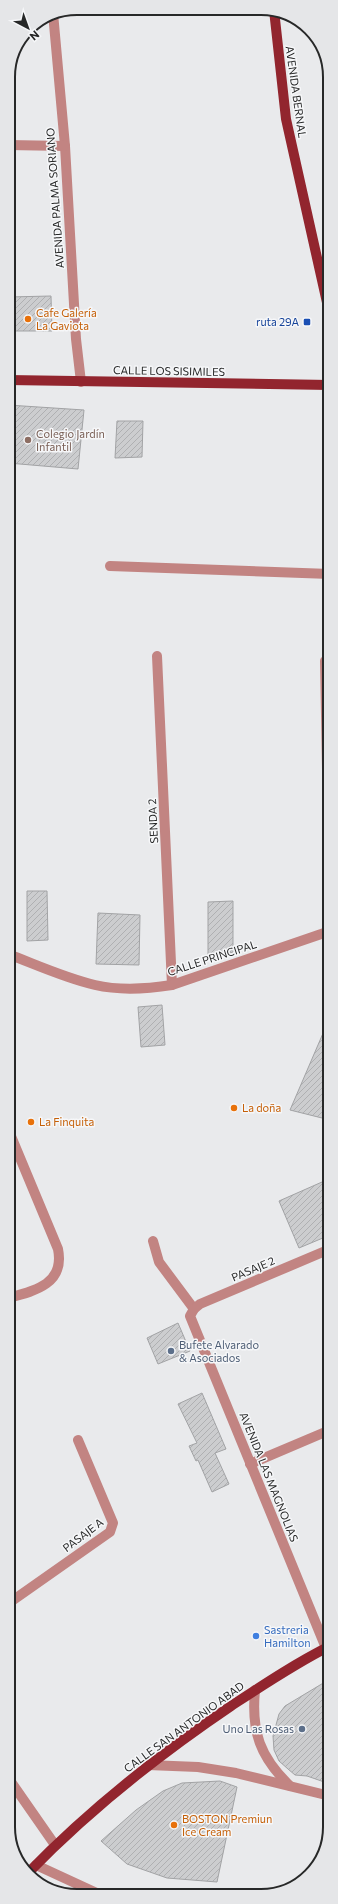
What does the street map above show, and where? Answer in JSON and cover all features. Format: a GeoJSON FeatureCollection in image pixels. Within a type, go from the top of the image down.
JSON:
{"type":"FeatureCollection","features":[{"type":"Feature","properties":{"kind":"main road","name":"AVENIDA BERNAL"},"geometry":{"type":"LineString","coordinates":[[275,17],[286,118],[323,284]]}},
{"type":"Feature","properties":{"kind":"main road","name":"CALLE LOS SISIMILES"},"geometry":{"type":"LineString","coordinates":[[15,380],[323,385]]}},
{"type":"Feature","properties":{"kind":"main road","name":"CALLE SAN ANTONIO ABAD"},"geometry":{"type":"LineString","coordinates":[[32,1869],[55,1845],[148,1765],[255,1690],[323,1650]]}},
{"type":"Feature","properties":{"kind":"street","name":"AVENIDA PALMA SORIANO"},"geometry":{"type":"LineString","coordinates":[[54,20],[64,146],[76,339],[82,382]]}},
{"type":"Feature","properties":{"kind":"street"},"geometry":{"type":"LineString","coordinates":[[15,145],[64,146]]}},
{"type":"Feature","properties":{"kind":"street"},"geometry":{"type":"LineString","coordinates":[[110,566],[323,574]]}},
{"type":"Feature","properties":{"kind":"street","name":"SENDA 2"},"geometry":{"type":"LineString","coordinates":[[157,656],[172,985]]}},
{"type":"Feature","properties":{"kind":"street","name":"CALLE PRINCIPAL"},"geometry":{"type":"LineString","coordinates":[[15,956],[76,980],[97,985],[134,989],[172,985],[323,933]]}},
{"type":"Feature","properties":{"kind":"street"},"geometry":{"type":"LineString","coordinates":[[15,1146],[60,1256],[57,1270],[46,1285],[35,1291],[15,1296]]}},
{"type":"Feature","properties":{"kind":"street","name":"AVENIDA LAS MAGNOLIAS"},"geometry":{"type":"LineString","coordinates":[[153,1241],[159,1262],[192,1312],[250,1464],[323,1635]]}},
{"type":"Feature","properties":{"kind":"street","name":"PASAJE 2"},"geometry":{"type":"LineString","coordinates":[[192,1312],[200,1304],[323,1252]]}},
{"type":"Feature","properties":{"kind":"street"},"geometry":{"type":"LineString","coordinates":[[250,1464],[323,1433]]}},
{"type":"Feature","properties":{"kind":"street","name":"PASAJE A"},"geometry":{"type":"LineString","coordinates":[[15,1598],[110,1532],[113,1528],[113,1523],[78,1440]]}},
{"type":"Feature","properties":{"kind":"street"},"geometry":{"type":"LineString","coordinates":[[255,1690],[253,1712],[256,1733],[261,1747],[276,1772],[292,1787]]}},
{"type":"Feature","properties":{"kind":"street"},"geometry":{"type":"LineString","coordinates":[[148,1765],[198,1767],[236,1773],[323,1794]]}},
{"type":"Feature","properties":{"kind":"street"},"geometry":{"type":"LineString","coordinates":[[15,1789],[55,1845]]}},
{"type":"Feature","properties":{"kind":"street"},"geometry":{"type":"LineString","coordinates":[[36,1865],[88,1889]]}},
{"type":"Feature","properties":{"kind":"building"},"geometry":{"type":"Polygon","coordinates":[[[51,296],[52,331],[15,331],[15,297],[51,296]]]}},
{"type":"Feature","properties":{"kind":"building"},"geometry":{"type":"Polygon","coordinates":[[[15,405],[84,410],[78,469],[15,464],[15,405]]]}},
{"type":"Feature","properties":{"kind":"building"},"geometry":{"type":"Polygon","coordinates":[[[117,421],[143,421],[142,457],[115,458],[117,421]]]}},
{"type":"Feature","properties":{"kind":"building"},"geometry":{"type":"Polygon","coordinates":[[[27,891],[47,891],[48,940],[27,941],[27,891]]]}},
{"type":"Feature","properties":{"kind":"building"},"geometry":{"type":"Polygon","coordinates":[[[233,901],[233,952],[208,959],[208,902],[233,901]]]}},
{"type":"Feature","properties":{"kind":"building"},"geometry":{"type":"Polygon","coordinates":[[[98,913],[140,915],[139,965],[96,964],[98,913]]]}},
{"type":"Feature","properties":{"kind":"building"},"geometry":{"type":"Polygon","coordinates":[[[162,1005],[165,1045],[141,1047],[138,1007],[162,1005]]]}},
{"type":"Feature","properties":{"kind":"building"},"geometry":{"type":"Polygon","coordinates":[[[323,1033],[323,1118],[290,1110],[323,1033]]]}},
{"type":"Feature","properties":{"kind":"building"},"geometry":{"type":"Polygon","coordinates":[[[322,1182],[323,1238],[299,1248],[279,1201],[322,1182]]]}},
{"type":"Feature","properties":{"kind":"building"},"geometry":{"type":"Polygon","coordinates":[[[178,1323],[190,1351],[158,1364],[147,1338],[178,1323]]]}},
{"type":"Feature","properties":{"kind":"building"},"geometry":{"type":"Polygon","coordinates":[[[202,1393],[226,1449],[215,1453],[229,1484],[212,1492],[198,1460],[196,1461],[189,1446],[197,1443],[178,1404],[202,1393]]]}},
{"type":"Feature","properties":{"kind":"building","name":"Uno Las Rosas"},"geometry":{"type":"Polygon","coordinates":[[[323,1683],[323,1782],[307,1776],[295,1775],[279,1761],[274,1750],[273,1736],[279,1714],[285,1706],[323,1683]]]}},
{"type":"Feature","properties":{"kind":"building","name":"BOSTON Premiun Ice Cream"},"geometry":{"type":"Polygon","coordinates":[[[220,1781],[237,1787],[217,1882],[167,1878],[127,1864],[101,1841],[136,1810],[163,1791],[182,1783],[220,1781]]]}},
{"type":"Feature","properties":{"kind":"place","name":"Cafe Galería La Gaviota"},"geometry":{"type":"Point","coordinates":[28,319]}},
{"type":"Feature","properties":{"kind":"place","name":"ruta 29A"},"geometry":{"type":"Point","coordinates":[307,322]}},
{"type":"Feature","properties":{"kind":"place","name":"Colegio Jardín Infantil"},"geometry":{"type":"Point","coordinates":[28,440]}},
{"type":"Feature","properties":{"kind":"place","name":"La doña"},"geometry":{"type":"Point","coordinates":[234,1108]}},
{"type":"Feature","properties":{"kind":"place","name":"La Finquita"},"geometry":{"type":"Point","coordinates":[31,1122]}},
{"type":"Feature","properties":{"kind":"place","name":"Bufete Alvarado & Asociados"},"geometry":{"type":"Point","coordinates":[171,1351]}},
{"type":"Feature","properties":{"kind":"place","name":"Sastreria Hamilton"},"geometry":{"type":"Point","coordinates":[256,1636]}},
{"type":"Feature","properties":{"kind":"place","name":"Uno Las Rosas"},"geometry":{"type":"Point","coordinates":[302,1729]}},
{"type":"Feature","properties":{"kind":"place","name":"BOSTON Premiun Ice Cream"},"geometry":{"type":"Point","coordinates":[174,1825]}}]}
